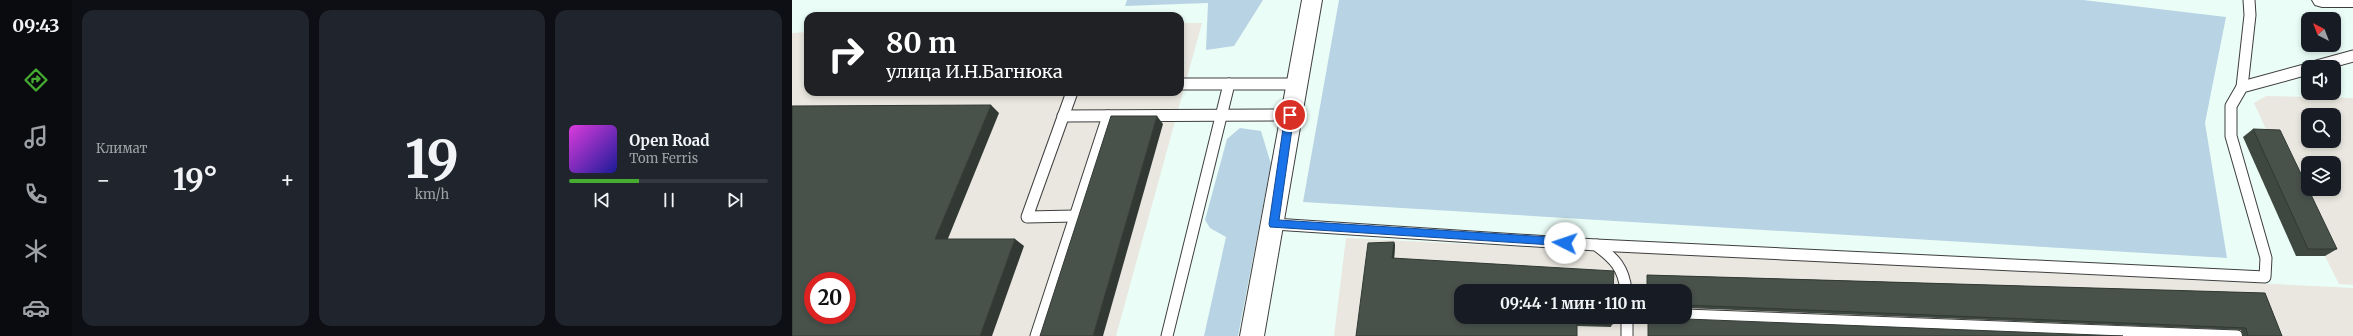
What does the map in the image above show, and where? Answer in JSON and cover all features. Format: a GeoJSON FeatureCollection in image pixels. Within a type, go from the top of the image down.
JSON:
{"type":"FeatureCollection","features":[{"type":"Feature","properties":{"kind":"street"},"geometry":{"type":"LineString","coordinates":[[1252,336],[1274,224],[1290,115],[1312,0]]}},
{"type":"Feature","properties":{"kind":"street"},"geometry":{"type":"LineString","coordinates":[[2322,0],[2353,0]]}},
{"type":"Feature","properties":{"kind":"lane"},"geometry":{"type":"LineString","coordinates":[[1274,224],[1596,245],[2265,277],[2266,258],[2231,136],[2231,106],[2242,87],[2250,15],[2249,0]]}},
{"type":"Feature","properties":{"kind":"lane"},"geometry":{"type":"LineString","coordinates":[[2339,60],[2353,56]]}},
{"type":"Feature","properties":{"kind":"lane"},"geometry":{"type":"LineString","coordinates":[[2242,87],[2301,71]]}},
{"type":"Feature","properties":{"kind":"lane"},"geometry":{"type":"LineString","coordinates":[[1184,84],[1296,84]]}},
{"type":"Feature","properties":{"kind":"lane"},"geometry":{"type":"LineString","coordinates":[[1167,336],[1229,84]]}},
{"type":"Feature","properties":{"kind":"lane"},"geometry":{"type":"LineString","coordinates":[[1070,96],[1027,217],[1075,216]]}},
{"type":"Feature","properties":{"kind":"lane"},"geometry":{"type":"LineString","coordinates":[[1063,116],[1290,115]]}},
{"type":"Feature","properties":{"kind":"lane"},"geometry":{"type":"LineString","coordinates":[[1036,336],[1108,116]]}},
{"type":"Feature","properties":{"kind":"lane"},"geometry":{"type":"LineString","coordinates":[[1596,245],[1618,260],[1625,284]]}},
{"type":"Feature","properties":{"kind":"lane"},"geometry":{"type":"LineString","coordinates":[[1692,315],[2237,336]]}},
{"type":"Feature","properties":{"kind":"lane"},"geometry":{"type":"LineString","coordinates":[[1627,324],[1627,336]]}},
{"type":"Feature","properties":{"kind":"shaded area"},"geometry":{"type":"Polygon","coordinates":[[[1127,0],[1263,0],[1234,46],[1206,50],[1208,3],[1125,6],[1127,0]]]}},
{"type":"Feature","properties":{"kind":"shaded area"},"geometry":{"type":"Polygon","coordinates":[[[1339,0],[2083,0],[2226,17],[2205,123],[2227,258],[1303,202],[1339,0]]]}},
{"type":"Feature","properties":{"kind":"shaded area"},"geometry":{"type":"Polygon","coordinates":[[[1184,23],[1202,23],[1184,89],[1184,23]]]}},
{"type":"Feature","properties":{"kind":"shaded area"},"geometry":{"type":"Polygon","coordinates":[[[804,32],[804,96],[1182,96],[1116,336],[792,336],[792,33],[804,32]]]}},
{"type":"Feature","properties":{"kind":"shaded area"},"geometry":{"type":"Polygon","coordinates":[[[2266,96],[2301,97],[2301,100],[2341,100],[2341,98],[2353,98],[2353,285],[2339,284],[2325,256],[2297,256],[2270,138],[2254,103],[2266,96]]]}},
{"type":"Feature","properties":{"kind":"shaded area"},"geometry":{"type":"Polygon","coordinates":[[[1240,128],[1261,131],[1271,164],[1238,336],[1204,336],[1226,237],[1210,228],[1205,220],[1227,139],[1240,128]]]}},
{"type":"Feature","properties":{"kind":"shaded area"},"geometry":{"type":"Polygon","coordinates":[[[1346,238],[2353,288],[2353,336],[1334,336],[1346,238]]]}},
{"type":"Feature","properties":{"kind":"building"},"geometry":{"type":"Polygon","coordinates":[[[991,105],[935,239],[1015,239],[980,336],[792,336],[792,106],[991,105]]]}},
{"type":"Feature","properties":{"kind":"building"},"geometry":{"type":"Polygon","coordinates":[[[1111,116],[1157,116],[1093,336],[1040,336],[1111,116]]]}},
{"type":"Feature","properties":{"kind":"building"},"geometry":{"type":"Polygon","coordinates":[[[2253,129],[2280,130],[2301,174],[2301,196],[2312,196],[2337,249],[2308,249],[2253,129]]]}},
{"type":"Feature","properties":{"kind":"building"},"geometry":{"type":"Polygon","coordinates":[[[1394,242],[1392,258],[1614,271],[1613,284],[1454,284],[1454,324],[1577,324],[1577,336],[1356,336],[1368,243],[1394,242]]]}},
{"type":"Feature","properties":{"kind":"building"},"geometry":{"type":"Polygon","coordinates":[[[1647,275],[2265,293],[2282,336],[2248,336],[2246,328],[1692,305],[1692,284],[1647,284],[1647,275]]]}},
{"type":"Feature","properties":{"kind":"building"},"geometry":{"type":"Polygon","coordinates":[[[1692,319],[2123,336],[1648,336],[1648,324],[1692,324],[1692,319]]]}},
{"type":"Feature","properties":{"kind":"route"},"geometry":{"type":"LineString","coordinates":[[1290,115],[1274,224],[1565,243]]}}]}
